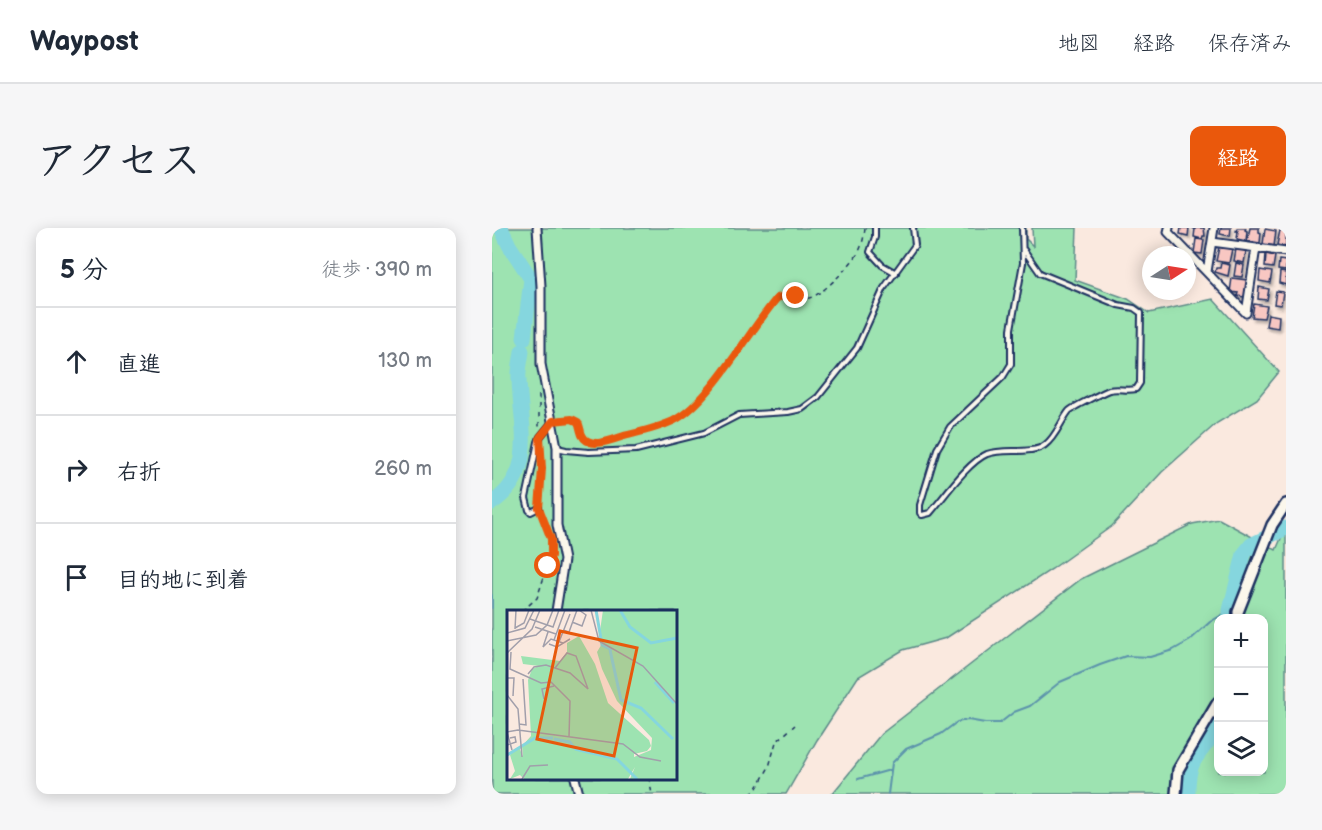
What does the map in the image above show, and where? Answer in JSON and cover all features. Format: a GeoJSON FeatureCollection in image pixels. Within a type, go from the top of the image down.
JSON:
{"type":"FeatureCollection","features":[{"type":"Feature","properties":{"kind":"main road"},"geometry":{"type":"LineString","coordinates":[[1239,614],[1272,525],[1286,504]]}},
{"type":"Feature","properties":{"kind":"main road"},"geometry":{"type":"LineString","coordinates":[[1176,794],[1178,770],[1214,709]]}},
{"type":"Feature","properties":{"kind":"street"},"geometry":{"type":"LineString","coordinates":[[537,228],[541,286],[541,364],[557,447],[558,525],[564,560],[556,610]]}},
{"type":"Feature","properties":{"kind":"street"},"geometry":{"type":"LineString","coordinates":[[1169,228],[1168,232],[1246,313],[1256,248]]}},
{"type":"Feature","properties":{"kind":"street"},"geometry":{"type":"LineString","coordinates":[[1207,272],[1214,228]]}},
{"type":"Feature","properties":{"kind":"street"},"geometry":{"type":"LineString","coordinates":[[1212,242],[1286,252]]}},
{"type":"Feature","properties":{"kind":"street"},"geometry":{"type":"LineString","coordinates":[[575,779],[579,794]]}},
{"type":"Feature","properties":{"kind":"lane"},"geometry":{"type":"LineString","coordinates":[[875,228],[875,237],[870,252],[882,265],[896,273]]}},
{"type":"Feature","properties":{"kind":"lane"},"geometry":{"type":"LineString","coordinates":[[557,447],[589,452],[636,450],[704,433],[739,415],[802,409],[818,397],[857,348],[878,306],[884,288],[915,245],[914,228]]}},
{"type":"Feature","properties":{"kind":"lane"},"geometry":{"type":"LineString","coordinates":[[1022,228],[1024,250],[1011,330],[1012,353],[1009,369],[956,419],[939,446],[920,506],[922,515],[930,513],[964,472],[987,455],[1010,450],[1037,449],[1044,446],[1071,409],[1109,390],[1136,389],[1140,383],[1141,313],[1134,308],[1118,305],[1040,273],[1024,250]]}},
{"type":"Feature","properties":{"kind":"lane"},"geometry":{"type":"LineString","coordinates":[[539,508],[531,512],[526,498],[540,437],[553,421]]}},
{"type":"Feature","properties":{"kind":"path"},"geometry":{"type":"LineString","coordinates":[[553,421],[572,419],[578,422],[586,440],[599,443],[673,421],[704,395],[777,298],[791,294],[807,298],[824,292],[856,256],[862,244],[865,228]]}},
{"type":"Feature","properties":{"kind":"path"},"geometry":{"type":"LineString","coordinates":[[539,394],[540,437]]}},
{"type":"Feature","properties":{"kind":"path"},"geometry":{"type":"LineString","coordinates":[[523,610],[537,598],[551,556],[549,530],[539,508],[541,456]]}},
{"type":"Feature","properties":{"kind":"path"},"geometry":{"type":"LineString","coordinates":[[750,794],[757,788],[769,767],[776,742],[795,725]]}},
{"type":"Feature","properties":{"kind":"path"},"geometry":{"type":"LineString","coordinates":[[649,779],[651,794]]}},
{"type":"Feature","properties":{"kind":"green space"},"geometry":{"type":"Polygon","coordinates":[[[492,228],[1026,228],[1026,239],[1033,246],[1032,228],[1077,228],[1075,280],[1128,299],[1149,313],[1213,299],[1279,372],[1257,399],[1217,423],[1162,472],[1112,526],[1052,569],[946,638],[903,650],[858,677],[817,740],[786,794],[492,794],[492,228]]]}},
{"type":"Feature","properties":{"kind":"green space"},"geometry":{"type":"Polygon","coordinates":[[[1219,519],[1276,550],[1286,527],[1286,794],[832,794],[881,734],[1081,579],[1192,524],[1219,519]]]}},
{"type":"Feature","properties":{"kind":"building"},"geometry":{"type":"Polygon","coordinates":[[[1181,228],[1189,228],[1188,236],[1180,234],[1181,228]]]}},
{"type":"Feature","properties":{"kind":"building"},"geometry":{"type":"Polygon","coordinates":[[[1192,228],[1204,228],[1205,236],[1202,239],[1194,237],[1195,229],[1192,228]]]}},
{"type":"Feature","properties":{"kind":"building"},"geometry":{"type":"Polygon","coordinates":[[[1221,228],[1231,228],[1230,236],[1220,234],[1221,228]]]}},
{"type":"Feature","properties":{"kind":"building"},"geometry":{"type":"Polygon","coordinates":[[[1237,228],[1246,228],[1246,241],[1237,239],[1237,228]]]}},
{"type":"Feature","properties":{"kind":"building"},"geometry":{"type":"Polygon","coordinates":[[[1250,228],[1259,228],[1260,243],[1247,241],[1250,228]]]}},
{"type":"Feature","properties":{"kind":"building"},"geometry":{"type":"Polygon","coordinates":[[[1265,229],[1276,231],[1274,246],[1263,244],[1265,229]]]}},
{"type":"Feature","properties":{"kind":"building"},"geometry":{"type":"Polygon","coordinates":[[[1280,230],[1286,231],[1286,247],[1277,245],[1280,230]]]}},
{"type":"Feature","properties":{"kind":"building"},"geometry":{"type":"Polygon","coordinates":[[[1196,239],[1204,240],[1202,254],[1196,253],[1196,239]]]}},
{"type":"Feature","properties":{"kind":"building"},"geometry":{"type":"Polygon","coordinates":[[[1219,247],[1232,249],[1229,263],[1216,261],[1219,247]]]}},
{"type":"Feature","properties":{"kind":"building"},"geometry":{"type":"Polygon","coordinates":[[[1236,249],[1246,251],[1244,263],[1234,261],[1236,249]]]}},
{"type":"Feature","properties":{"kind":"building"},"geometry":{"type":"Polygon","coordinates":[[[1266,254],[1275,256],[1273,268],[1265,267],[1266,254]]]}},
{"type":"Feature","properties":{"kind":"building"},"geometry":{"type":"Polygon","coordinates":[[[1279,260],[1286,261],[1286,271],[1278,270],[1279,260]]]}},
{"type":"Feature","properties":{"kind":"building"},"geometry":{"type":"Polygon","coordinates":[[[1221,263],[1230,265],[1228,276],[1215,272],[1216,268],[1220,268],[1221,263]]]}},
{"type":"Feature","properties":{"kind":"building"},"geometry":{"type":"Polygon","coordinates":[[[1236,263],[1244,265],[1242,277],[1234,276],[1236,263]]]}},
{"type":"Feature","properties":{"kind":"building"},"geometry":{"type":"Polygon","coordinates":[[[1260,270],[1272,272],[1270,283],[1259,281],[1260,270]]]}},
{"type":"Feature","properties":{"kind":"building"},"geometry":{"type":"Polygon","coordinates":[[[1280,272],[1286,273],[1286,285],[1279,283],[1280,272]]]}},
{"type":"Feature","properties":{"kind":"building"},"geometry":{"type":"Polygon","coordinates":[[[1232,278],[1247,280],[1245,297],[1230,292],[1232,278]]]}},
{"type":"Feature","properties":{"kind":"building"},"geometry":{"type":"Polygon","coordinates":[[[1259,287],[1269,289],[1267,300],[1258,299],[1259,287]]]}},
{"type":"Feature","properties":{"kind":"building"},"geometry":{"type":"Polygon","coordinates":[[[1276,291],[1283,292],[1281,305],[1274,304],[1276,291]]]}},
{"type":"Feature","properties":{"kind":"building"},"geometry":{"type":"Polygon","coordinates":[[[1254,304],[1267,306],[1264,318],[1252,317],[1254,304]]]}},
{"type":"Feature","properties":{"kind":"building"},"geometry":{"type":"Polygon","coordinates":[[[1268,314],[1279,316],[1278,328],[1266,326],[1268,314]]]}},
{"type":"Feature","properties":{"kind":"waterway"},"geometry":{"type":"LineString","coordinates":[[501,228],[531,279],[524,338]]}},
{"type":"Feature","properties":{"kind":"waterway"},"geometry":{"type":"LineString","coordinates":[[492,503],[506,491],[516,477],[521,462],[523,430],[519,376],[522,351]]}},
{"type":"Feature","properties":{"kind":"waterway"},"geometry":{"type":"LineString","coordinates":[[1230,614],[1244,554],[1251,545],[1286,528]]}},
{"type":"Feature","properties":{"kind":"waterway"},"geometry":{"type":"LineString","coordinates":[[492,595],[492,608]]}},
{"type":"Feature","properties":{"kind":"waterway"},"geometry":{"type":"LineString","coordinates":[[888,794],[892,763],[906,749],[941,734],[957,722],[968,720],[1000,723],[1014,712],[1030,706],[1060,682],[1100,665],[1126,656],[1150,657],[1173,650],[1189,641],[1210,622],[1230,610]]}},
{"type":"Feature","properties":{"kind":"waterway"},"geometry":{"type":"LineString","coordinates":[[1188,794],[1190,770],[1214,732]]}},
{"type":"Feature","properties":{"kind":"waterway"},"geometry":{"type":"LineString","coordinates":[[858,779],[890,770]]}},
{"type":"Feature","properties":{"kind":"route"},"geometry":{"type":"LineString","coordinates":[[548,566],[551,556],[551,539],[539,508],[539,480],[542,469],[540,437],[553,421],[572,419],[578,422],[586,440],[599,443],[673,421],[704,395],[777,298],[791,294],[796,296]]}}]}
